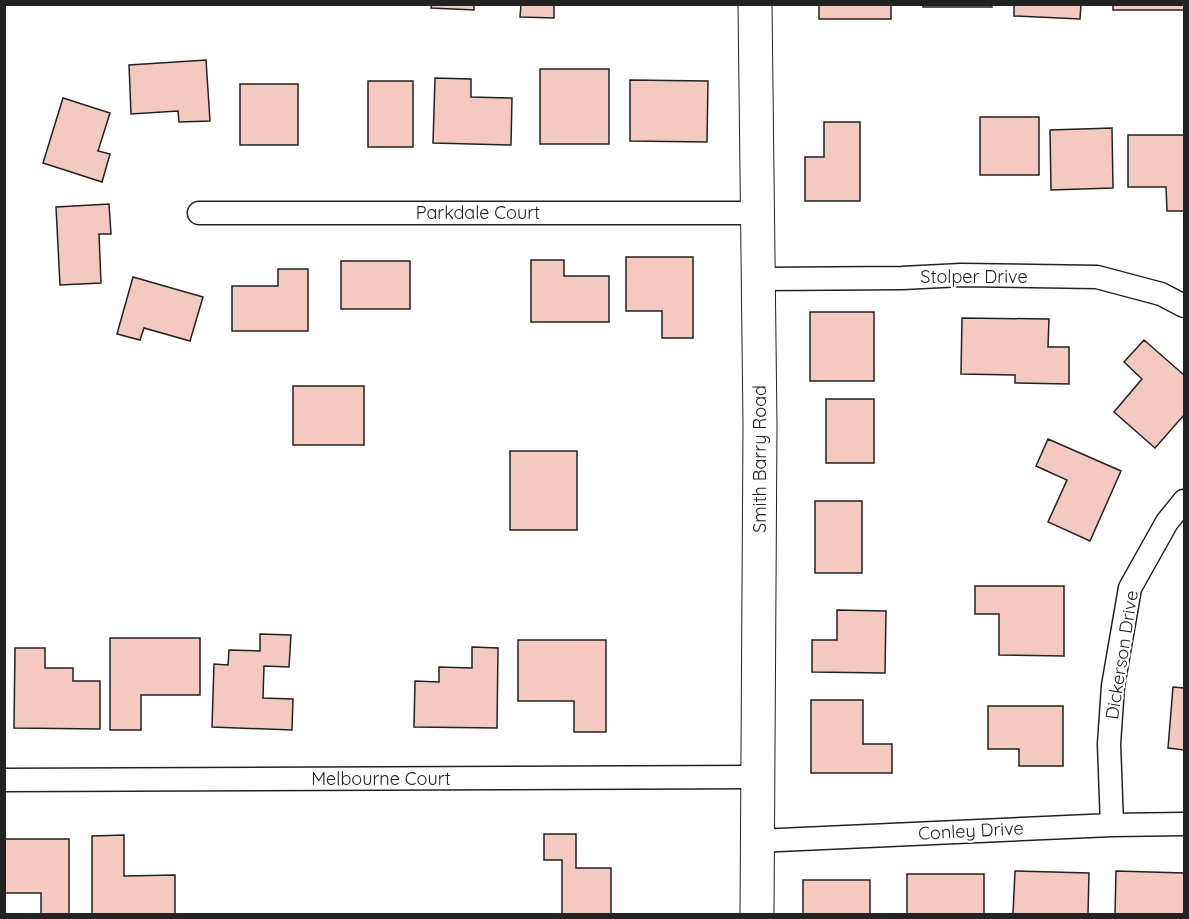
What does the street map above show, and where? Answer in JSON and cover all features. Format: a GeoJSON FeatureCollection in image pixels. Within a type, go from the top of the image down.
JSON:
{"type":"FeatureCollection","features":[{"type":"Feature","properties":{"kind":"street","name":"Smith Barry Road"},"geometry":{"type":"LineString","coordinates":[[755,4],[760,425],[757,915]]}},
{"type":"Feature","properties":{"kind":"street","name":"Parkdale Court"},"geometry":{"type":"LineString","coordinates":[[199,213],[757,213]]}},
{"type":"Feature","properties":{"kind":"street","name":"Stolper Drive"},"geometry":{"type":"LineString","coordinates":[[758,279],[902,278],[961,275],[1097,277],[1161,294],[1185,306]]}},
{"type":"Feature","properties":{"kind":"street","name":"Dickerson Drive"},"geometry":{"type":"LineString","coordinates":[[1112,825],[1109,744],[1113,686],[1130,588],[1167,522],[1185,501]]}},
{"type":"Feature","properties":{"kind":"street","name":"Melbourne Court"},"geometry":{"type":"LineString","coordinates":[[4,780],[758,777]]}},
{"type":"Feature","properties":{"kind":"street","name":"Conley Drive"},"geometry":{"type":"LineString","coordinates":[[758,841],[1112,825],[1185,824]]}},
{"type":"Feature","properties":{"kind":"building"},"geometry":{"type":"Polygon","coordinates":[[[432,4],[474,4],[474,10],[431,8],[432,4]]]}},
{"type":"Feature","properties":{"kind":"building"},"geometry":{"type":"Polygon","coordinates":[[[521,4],[554,4],[554,18],[520,17],[521,4]]]}},
{"type":"Feature","properties":{"kind":"building"},"geometry":{"type":"Polygon","coordinates":[[[819,4],[891,4],[891,19],[819,19],[819,4]]]}},
{"type":"Feature","properties":{"kind":"building"},"geometry":{"type":"Polygon","coordinates":[[[923,4],[992,4],[992,7],[923,7],[923,4]]]}},
{"type":"Feature","properties":{"kind":"building"},"geometry":{"type":"Polygon","coordinates":[[[1014,4],[1081,4],[1080,19],[1014,16],[1014,4]]]}},
{"type":"Feature","properties":{"kind":"building"},"geometry":{"type":"Polygon","coordinates":[[[1113,4],[1184,4],[1184,10],[1113,10],[1113,4]]]}},
{"type":"Feature","properties":{"kind":"building"},"geometry":{"type":"Polygon","coordinates":[[[206,60],[210,121],[179,122],[178,111],[131,114],[129,65],[206,60]]]}},
{"type":"Feature","properties":{"kind":"building"},"geometry":{"type":"Polygon","coordinates":[[[540,69],[609,69],[609,144],[540,144],[540,69]]]}},
{"type":"Feature","properties":{"kind":"building"},"geometry":{"type":"Polygon","coordinates":[[[435,78],[471,79],[471,97],[512,98],[511,145],[433,143],[435,78]]]}},
{"type":"Feature","properties":{"kind":"building"},"geometry":{"type":"Polygon","coordinates":[[[630,80],[708,81],[707,142],[630,141],[630,80]]]}},
{"type":"Feature","properties":{"kind":"building"},"geometry":{"type":"Polygon","coordinates":[[[368,81],[413,81],[413,147],[368,147],[368,81]]]}},
{"type":"Feature","properties":{"kind":"building"},"geometry":{"type":"Polygon","coordinates":[[[240,84],[298,84],[298,145],[240,145],[240,84]]]}},
{"type":"Feature","properties":{"kind":"building"},"geometry":{"type":"Polygon","coordinates":[[[63,98],[110,113],[98,151],[110,154],[102,182],[43,163],[63,98]]]}},
{"type":"Feature","properties":{"kind":"building"},"geometry":{"type":"Polygon","coordinates":[[[980,117],[1039,117],[1039,175],[980,175],[980,117]]]}},
{"type":"Feature","properties":{"kind":"building"},"geometry":{"type":"Polygon","coordinates":[[[824,122],[860,122],[860,201],[805,201],[805,157],[824,157],[824,122]]]}},
{"type":"Feature","properties":{"kind":"building"},"geometry":{"type":"Polygon","coordinates":[[[1112,128],[1113,188],[1051,190],[1050,130],[1112,128]]]}},
{"type":"Feature","properties":{"kind":"building"},"geometry":{"type":"Polygon","coordinates":[[[1128,135],[1184,135],[1184,211],[1167,211],[1166,187],[1128,187],[1128,135]]]}},
{"type":"Feature","properties":{"kind":"building"},"geometry":{"type":"Polygon","coordinates":[[[109,204],[111,234],[99,234],[101,283],[60,285],[56,207],[109,204]]]}},
{"type":"Feature","properties":{"kind":"building"},"geometry":{"type":"Polygon","coordinates":[[[626,257],[693,257],[693,338],[662,338],[662,311],[626,311],[626,257]]]}},
{"type":"Feature","properties":{"kind":"building"},"geometry":{"type":"Polygon","coordinates":[[[531,260],[564,260],[564,276],[609,276],[609,322],[531,322],[531,260]]]}},
{"type":"Feature","properties":{"kind":"building"},"geometry":{"type":"Polygon","coordinates":[[[341,261],[410,261],[410,309],[341,309],[341,261]]]}},
{"type":"Feature","properties":{"kind":"building"},"geometry":{"type":"Polygon","coordinates":[[[278,269],[308,269],[308,331],[232,331],[232,286],[278,286],[278,269]]]}},
{"type":"Feature","properties":{"kind":"building"},"geometry":{"type":"Polygon","coordinates":[[[133,277],[203,297],[190,341],[144,328],[140,340],[117,334],[133,277]]]}},
{"type":"Feature","properties":{"kind":"building"},"geometry":{"type":"Polygon","coordinates":[[[810,312],[874,312],[874,381],[810,381],[810,312]]]}},
{"type":"Feature","properties":{"kind":"building"},"geometry":{"type":"Polygon","coordinates":[[[962,318],[1049,319],[1048,347],[1069,347],[1069,384],[1015,383],[1015,375],[961,374],[962,318]]]}},
{"type":"Feature","properties":{"kind":"building"},"geometry":{"type":"Polygon","coordinates":[[[1144,340],[1184,375],[1184,415],[1155,448],[1114,412],[1142,379],[1124,362],[1144,340]]]}},
{"type":"Feature","properties":{"kind":"building"},"geometry":{"type":"Polygon","coordinates":[[[293,386],[364,386],[364,445],[293,445],[293,386]]]}},
{"type":"Feature","properties":{"kind":"building"},"geometry":{"type":"Polygon","coordinates":[[[826,399],[874,399],[874,463],[826,463],[826,399]]]}},
{"type":"Feature","properties":{"kind":"building"},"geometry":{"type":"Polygon","coordinates":[[[1048,439],[1121,471],[1090,541],[1048,522],[1067,480],[1036,466],[1048,439]]]}},
{"type":"Feature","properties":{"kind":"building"},"geometry":{"type":"Polygon","coordinates":[[[510,451],[577,451],[577,530],[510,530],[510,451]]]}},
{"type":"Feature","properties":{"kind":"building"},"geometry":{"type":"Polygon","coordinates":[[[815,501],[862,501],[862,573],[815,573],[815,501]]]}},
{"type":"Feature","properties":{"kind":"building"},"geometry":{"type":"Polygon","coordinates":[[[975,586],[1064,586],[1064,656],[999,655],[999,614],[975,614],[975,586]]]}},
{"type":"Feature","properties":{"kind":"building"},"geometry":{"type":"Polygon","coordinates":[[[837,610],[886,611],[885,673],[812,672],[812,640],[837,640],[837,610]]]}},
{"type":"Feature","properties":{"kind":"building"},"geometry":{"type":"Polygon","coordinates":[[[260,634],[291,635],[289,667],[264,666],[263,698],[293,699],[292,730],[212,727],[214,664],[228,665],[229,650],[260,651],[260,634]]]}},
{"type":"Feature","properties":{"kind":"building"},"geometry":{"type":"Polygon","coordinates":[[[110,638],[200,638],[200,695],[141,695],[141,730],[110,730],[110,638]]]}},
{"type":"Feature","properties":{"kind":"building"},"geometry":{"type":"Polygon","coordinates":[[[518,640],[606,640],[606,732],[574,732],[574,701],[518,701],[518,640]]]}},
{"type":"Feature","properties":{"kind":"building"},"geometry":{"type":"Polygon","coordinates":[[[472,647],[498,648],[497,728],[414,727],[415,681],[439,682],[439,667],[472,668],[472,647]]]}},
{"type":"Feature","properties":{"kind":"building"},"geometry":{"type":"Polygon","coordinates":[[[15,648],[45,648],[45,668],[73,668],[73,681],[100,681],[100,729],[14,728],[15,648]]]}},
{"type":"Feature","properties":{"kind":"building"},"geometry":{"type":"Polygon","coordinates":[[[1173,687],[1184,688],[1184,750],[1168,748],[1173,687]]]}},
{"type":"Feature","properties":{"kind":"building"},"geometry":{"type":"Polygon","coordinates":[[[811,700],[863,700],[863,744],[892,744],[892,773],[811,773],[811,700]]]}},
{"type":"Feature","properties":{"kind":"building"},"geometry":{"type":"Polygon","coordinates":[[[988,706],[1063,706],[1063,766],[1019,766],[1019,749],[988,749],[988,706]]]}},
{"type":"Feature","properties":{"kind":"building"},"geometry":{"type":"Polygon","coordinates":[[[544,834],[576,834],[576,868],[611,868],[611,914],[562,914],[562,860],[544,860],[544,834]]]}},
{"type":"Feature","properties":{"kind":"building"},"geometry":{"type":"Polygon","coordinates":[[[124,835],[124,876],[175,875],[175,914],[92,914],[92,836],[124,835]]]}},
{"type":"Feature","properties":{"kind":"building"},"geometry":{"type":"Polygon","coordinates":[[[4,839],[69,839],[69,914],[41,914],[41,893],[4,893],[4,839]]]}},
{"type":"Feature","properties":{"kind":"building"},"geometry":{"type":"Polygon","coordinates":[[[1015,871],[1089,873],[1088,914],[1013,914],[1015,871]]]}},
{"type":"Feature","properties":{"kind":"building"},"geometry":{"type":"Polygon","coordinates":[[[1116,871],[1184,873],[1184,914],[1115,914],[1116,871]]]}},
{"type":"Feature","properties":{"kind":"building"},"geometry":{"type":"Polygon","coordinates":[[[907,874],[984,874],[984,914],[907,914],[907,874]]]}},
{"type":"Feature","properties":{"kind":"building"},"geometry":{"type":"Polygon","coordinates":[[[803,880],[870,880],[870,914],[803,914],[803,880]]]}}]}
